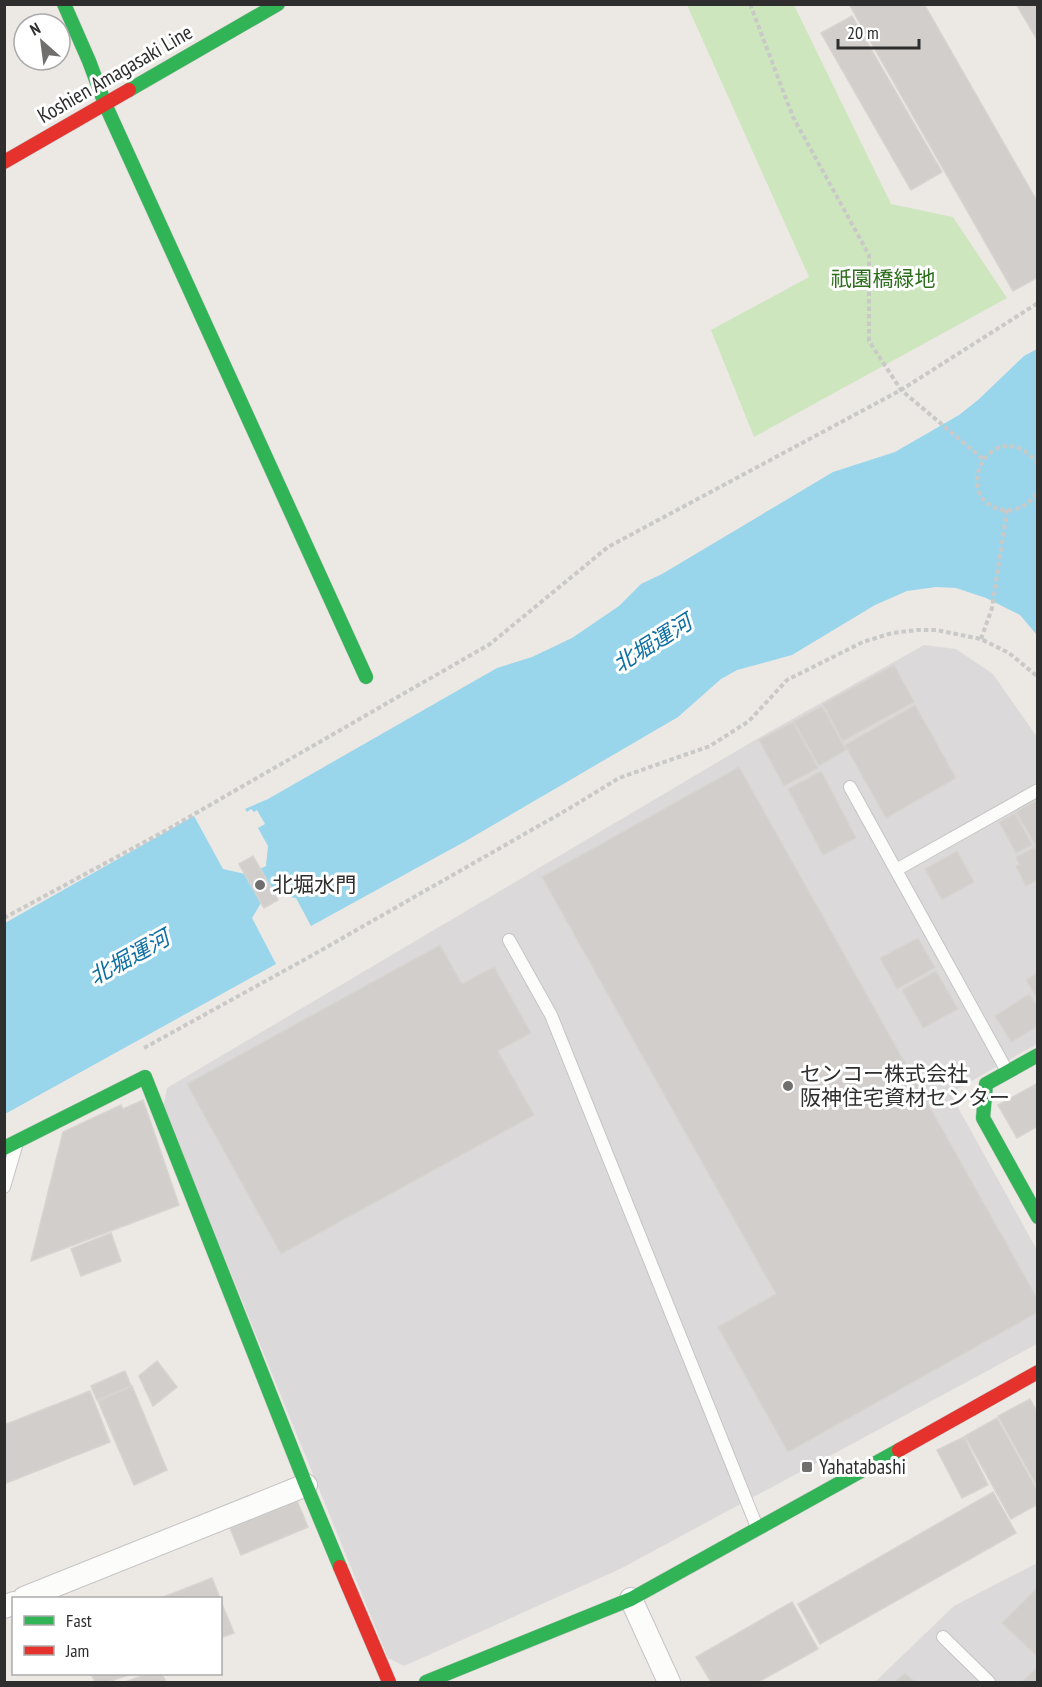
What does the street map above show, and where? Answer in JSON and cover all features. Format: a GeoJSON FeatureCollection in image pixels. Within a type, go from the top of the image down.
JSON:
{"type":"FeatureCollection","features":[{"type":"Feature","properties":{"kind":"street"},"geometry":{"type":"LineString","coordinates":[[64,4],[105,104],[366,677]]}},
{"type":"Feature","properties":{"kind":"street","name":"Koshien Amagasaki Line"},"geometry":{"type":"LineString","coordinates":[[4,162],[278,4]]}},
{"type":"Feature","properties":{"kind":"street"},"geometry":{"type":"LineString","coordinates":[[1038,1055],[986,1084],[983,1118],[1038,1217]]}},
{"type":"Feature","properties":{"kind":"street"},"geometry":{"type":"LineString","coordinates":[[4,1148],[145,1077],[306,1485],[389,1683]]}},
{"type":"Feature","properties":{"kind":"street"},"geometry":{"type":"LineString","coordinates":[[426,1683],[631,1599],[1038,1372]]}},
{"type":"Feature","properties":{"kind":"street"},"geometry":{"type":"LineString","coordinates":[[29,1597],[306,1485]]}},
{"type":"Feature","properties":{"kind":"street"},"geometry":{"type":"LineString","coordinates":[[631,1599],[668,1682]]}},
{"type":"Feature","properties":{"kind":"lane"},"geometry":{"type":"LineString","coordinates":[[850,788],[1007,1072]]}},
{"type":"Feature","properties":{"kind":"lane"},"geometry":{"type":"LineString","coordinates":[[896,870],[1038,790]]}},
{"type":"Feature","properties":{"kind":"lane"},"geometry":{"type":"LineString","coordinates":[[509,940],[551,1015],[758,1528]]}},
{"type":"Feature","properties":{"kind":"lane"},"geometry":{"type":"LineString","coordinates":[[4,1187],[18,1142]]}},
{"type":"Feature","properties":{"kind":"lane"},"geometry":{"type":"LineString","coordinates":[[943,1637],[989,1683]]}},
{"type":"Feature","properties":{"kind":"path"},"geometry":{"type":"LineString","coordinates":[[750,4],[793,117],[869,255],[869,341],[901,390],[983,459]]}},
{"type":"Feature","properties":{"kind":"path"},"geometry":{"type":"LineString","coordinates":[[4,918],[163,832],[490,644],[608,547],[901,390],[1038,303]]}},
{"type":"Feature","properties":{"kind":"path"},"geometry":{"type":"LineString","coordinates":[[1038,464],[1022,449],[1012,446],[1001,447],[983,459],[976,478],[982,496],[997,508],[1007,510],[1025,506],[1038,492]]}},
{"type":"Feature","properties":{"kind":"path"},"geometry":{"type":"LineString","coordinates":[[981,639],[992,608],[1007,510]]}},
{"type":"Feature","properties":{"kind":"path"},"geometry":{"type":"LineString","coordinates":[[138,1052],[311,956],[619,778],[710,746],[749,721],[788,680],[863,642],[892,633],[917,630],[936,630],[981,639],[1009,653],[1038,677]]}},
{"type":"Feature","properties":{"kind":"shaded area"},"geometry":{"type":"Polygon","coordinates":[[[924,645],[956,649],[993,674],[1037,737],[1037,1044],[950,1093],[1037,1250],[1037,1344],[620,1569],[404,1666],[388,1658],[163,1107],[167,1088],[755,740],[924,645]]]}},
{"type":"Feature","properties":{"kind":"shaded area"},"geometry":{"type":"Polygon","coordinates":[[[1037,1563],[1037,1682],[875,1682],[954,1606],[1037,1563]]]}},
{"type":"Feature","properties":{"kind":"green space","name":"祇園橋緑地"},"geometry":{"type":"Polygon","coordinates":[[[687,5],[794,5],[891,204],[953,217],[1007,298],[754,437],[711,330],[809,277],[687,5]]]}},
{"type":"Feature","properties":{"kind":"water","name":"北堀運河"},"geometry":{"type":"Polygon","coordinates":[[[1037,349],[1037,635],[1020,615],[986,598],[956,588],[936,587],[907,591],[875,605],[792,655],[737,670],[721,679],[678,717],[464,842],[311,926],[296,898],[274,894],[260,869],[266,866],[268,846],[258,828],[265,824],[257,810],[254,812],[251,809],[247,812],[245,809],[268,799],[497,668],[532,657],[572,638],[619,606],[641,584],[662,574],[833,472],[895,452],[959,415],[1024,356],[1037,349]]]}},
{"type":"Feature","properties":{"kind":"water","name":"北堀運河"},"geometry":{"type":"Polygon","coordinates":[[[194,816],[223,869],[245,874],[261,903],[252,918],[276,964],[5,1114],[5,923],[194,816]]]}},
{"type":"Feature","properties":{"kind":"building"},"geometry":{"type":"Polygon","coordinates":[[[849,4],[924,4],[1038,203],[1038,277],[1013,291],[849,4]]]}},
{"type":"Feature","properties":{"kind":"building"},"geometry":{"type":"Polygon","coordinates":[[[1016,4],[1038,4],[1038,41],[1016,4]]]}},
{"type":"Feature","properties":{"kind":"building"},"geometry":{"type":"Polygon","coordinates":[[[852,16],[942,172],[911,190],[821,33],[852,16]]]}},
{"type":"Feature","properties":{"kind":"building"},"geometry":{"type":"Polygon","coordinates":[[[894,665],[914,702],[843,741],[823,704],[894,665]]]}},
{"type":"Feature","properties":{"kind":"building"},"geometry":{"type":"Polygon","coordinates":[[[915,705],[956,778],[886,818],[845,745],[915,705]]]}},
{"type":"Feature","properties":{"kind":"building"},"geometry":{"type":"Polygon","coordinates":[[[822,706],[846,750],[819,766],[794,721],[822,706]]]}},
{"type":"Feature","properties":{"kind":"building"},"geometry":{"type":"Polygon","coordinates":[[[793,722],[818,768],[784,786],[759,740],[793,722]]]}},
{"type":"Feature","properties":{"kind":"building","name":"センコー株式会社 阪神住宅資材センター"},"geometry":{"type":"Polygon","coordinates":[[[739,767],[1038,1300],[1038,1312],[788,1452],[718,1327],[776,1294],[542,877],[739,767]]]}},
{"type":"Feature","properties":{"kind":"building"},"geometry":{"type":"Polygon","coordinates":[[[821,771],[856,838],[823,855],[788,789],[821,771]]]}},
{"type":"Feature","properties":{"kind":"building"},"geometry":{"type":"Polygon","coordinates":[[[1038,799],[1038,849],[1016,812],[1038,799]]]}},
{"type":"Feature","properties":{"kind":"building"},"geometry":{"type":"Polygon","coordinates":[[[1015,813],[1032,845],[1016,853],[999,822],[1015,813]]]}},
{"type":"Feature","properties":{"kind":"building"},"geometry":{"type":"Polygon","coordinates":[[[1035,847],[1038,852],[1038,880],[1026,886],[1016,866],[1020,865],[1016,857],[1035,847]]]}},
{"type":"Feature","properties":{"kind":"building"},"geometry":{"type":"Polygon","coordinates":[[[957,851],[974,882],[942,900],[925,869],[957,851]]]}},
{"type":"Feature","properties":{"kind":"building","name":"北堀水門"},"geometry":{"type":"Polygon","coordinates":[[[253,856],[278,900],[264,908],[239,864],[253,856]]]}},
{"type":"Feature","properties":{"kind":"building"},"geometry":{"type":"Polygon","coordinates":[[[918,938],[935,968],[897,989],[880,958],[918,938]]]}},
{"type":"Feature","properties":{"kind":"building"},"geometry":{"type":"Polygon","coordinates":[[[440,945],[462,984],[494,967],[531,1033],[498,1051],[534,1115],[281,1254],[187,1084],[440,945]]]}},
{"type":"Feature","properties":{"kind":"building"},"geometry":{"type":"Polygon","coordinates":[[[936,971],[958,1009],[923,1028],[902,990],[936,971]]]}},
{"type":"Feature","properties":{"kind":"building"},"geometry":{"type":"Polygon","coordinates":[[[1038,973],[1038,999],[1026,980],[1038,973]]]}},
{"type":"Feature","properties":{"kind":"building"},"geometry":{"type":"Polygon","coordinates":[[[1029,994],[1038,1007],[1038,1026],[1011,1042],[995,1016],[1029,994]]]}},
{"type":"Feature","properties":{"kind":"building"},"geometry":{"type":"Polygon","coordinates":[[[1038,1083],[1038,1126],[1017,1138],[998,1105],[1038,1083]]]}},
{"type":"Feature","properties":{"kind":"building"},"geometry":{"type":"Polygon","coordinates":[[[143,1100],[179,1205],[31,1261],[63,1132],[121,1105],[123,1109],[143,1100]]]}},
{"type":"Feature","properties":{"kind":"building"},"geometry":{"type":"Polygon","coordinates":[[[111,1233],[121,1261],[81,1276],[71,1249],[111,1233]]]}},
{"type":"Feature","properties":{"kind":"building"},"geometry":{"type":"Polygon","coordinates":[[[157,1361],[177,1387],[153,1406],[139,1376],[157,1361]]]}},
{"type":"Feature","properties":{"kind":"building"},"geometry":{"type":"Polygon","coordinates":[[[125,1371],[131,1386],[97,1400],[91,1386],[125,1371]]]}},
{"type":"Feature","properties":{"kind":"building"},"geometry":{"type":"Polygon","coordinates":[[[132,1386],[167,1470],[134,1485],[98,1401],[132,1386]]]}},
{"type":"Feature","properties":{"kind":"building"},"geometry":{"type":"Polygon","coordinates":[[[90,1391],[110,1442],[4,1484],[4,1425],[90,1391]]]}},
{"type":"Feature","properties":{"kind":"building"},"geometry":{"type":"Polygon","coordinates":[[[1030,1399],[1038,1414],[1038,1488],[998,1416],[1030,1399]]]}},
{"type":"Feature","properties":{"kind":"building"},"geometry":{"type":"Polygon","coordinates":[[[997,1418],[1038,1492],[1038,1504],[1011,1519],[965,1436],[997,1418]]]}},
{"type":"Feature","properties":{"kind":"building"},"geometry":{"type":"Polygon","coordinates":[[[964,1437],[988,1485],[962,1498],[937,1450],[964,1437]]]}},
{"type":"Feature","properties":{"kind":"building"},"geometry":{"type":"Polygon","coordinates":[[[993,1492],[1016,1533],[820,1644],[798,1604],[993,1492]]]}},
{"type":"Feature","properties":{"kind":"building"},"geometry":{"type":"Polygon","coordinates":[[[297,1501],[308,1527],[241,1555],[230,1528],[297,1501]]]}},
{"type":"Feature","properties":{"kind":"building"},"geometry":{"type":"Polygon","coordinates":[[[212,1578],[220,1597],[164,1597],[212,1578]]]}},
{"type":"Feature","properties":{"kind":"building"},"geometry":{"type":"Polygon","coordinates":[[[1038,1587],[1038,1657],[1002,1623],[1038,1587]]]}},
{"type":"Feature","properties":{"kind":"building"},"geometry":{"type":"Polygon","coordinates":[[[792,1602],[818,1649],[758,1682],[711,1682],[696,1657],[792,1602]]]}},
{"type":"Feature","properties":{"kind":"building"},"geometry":{"type":"Polygon","coordinates":[[[222,1604],[234,1633],[222,1637],[222,1604]]]}},
{"type":"Feature","properties":{"kind":"building"},"geometry":{"type":"Polygon","coordinates":[[[1038,1667],[1038,1682],[1022,1682],[1038,1667]]]}},
{"type":"Feature","properties":{"kind":"building"},"geometry":{"type":"Polygon","coordinates":[[[905,1673],[915,1682],[895,1682],[905,1673]]]}},
{"type":"Feature","properties":{"kind":"building"},"geometry":{"type":"Polygon","coordinates":[[[92,1675],[128,1675],[108,1682],[95,1682],[92,1675]]]}},
{"type":"Feature","properties":{"kind":"building"},"geometry":{"type":"Polygon","coordinates":[[[144,1675],[162,1675],[166,1682],[125,1682],[144,1675]]]}},
{"type":"Feature","properties":{"kind":"traffic: fast"},"geometry":{"type":"LineString","coordinates":[[64,4],[105,104],[366,677]]}},
{"type":"Feature","properties":{"kind":"traffic: fast"},"geometry":{"type":"LineString","coordinates":[[129,90],[278,4]]}},
{"type":"Feature","properties":{"kind":"traffic: fast"},"geometry":{"type":"LineString","coordinates":[[1038,1055],[986,1084],[983,1118],[1038,1217]]}},
{"type":"Feature","properties":{"kind":"traffic: fast"},"geometry":{"type":"LineString","coordinates":[[4,1148],[145,1077],[340,1567]]}},
{"type":"Feature","properties":{"kind":"traffic: fast"},"geometry":{"type":"LineString","coordinates":[[426,1682],[631,1599],[899,1450]]}},
{"type":"Feature","properties":{"kind":"traffic: jam"},"geometry":{"type":"LineString","coordinates":[[4,162],[129,90]]}},
{"type":"Feature","properties":{"kind":"traffic: jam"},"geometry":{"type":"LineString","coordinates":[[899,1450],[1038,1372]]}},
{"type":"Feature","properties":{"kind":"traffic: jam"},"geometry":{"type":"LineString","coordinates":[[340,1567],[389,1682]]}},
{"type":"Feature","properties":{"kind":"place","name":"北堀水門"},"geometry":{"type":"Point","coordinates":[260,885]}},
{"type":"Feature","properties":{"kind":"place","name":"センコー株式会社 阪神住宅資材センター"},"geometry":{"type":"Point","coordinates":[788,1086]}},
{"type":"Feature","properties":{"kind":"place","name":"Yahatabashi"},"geometry":{"type":"Point","coordinates":[807,1467]}}]}
